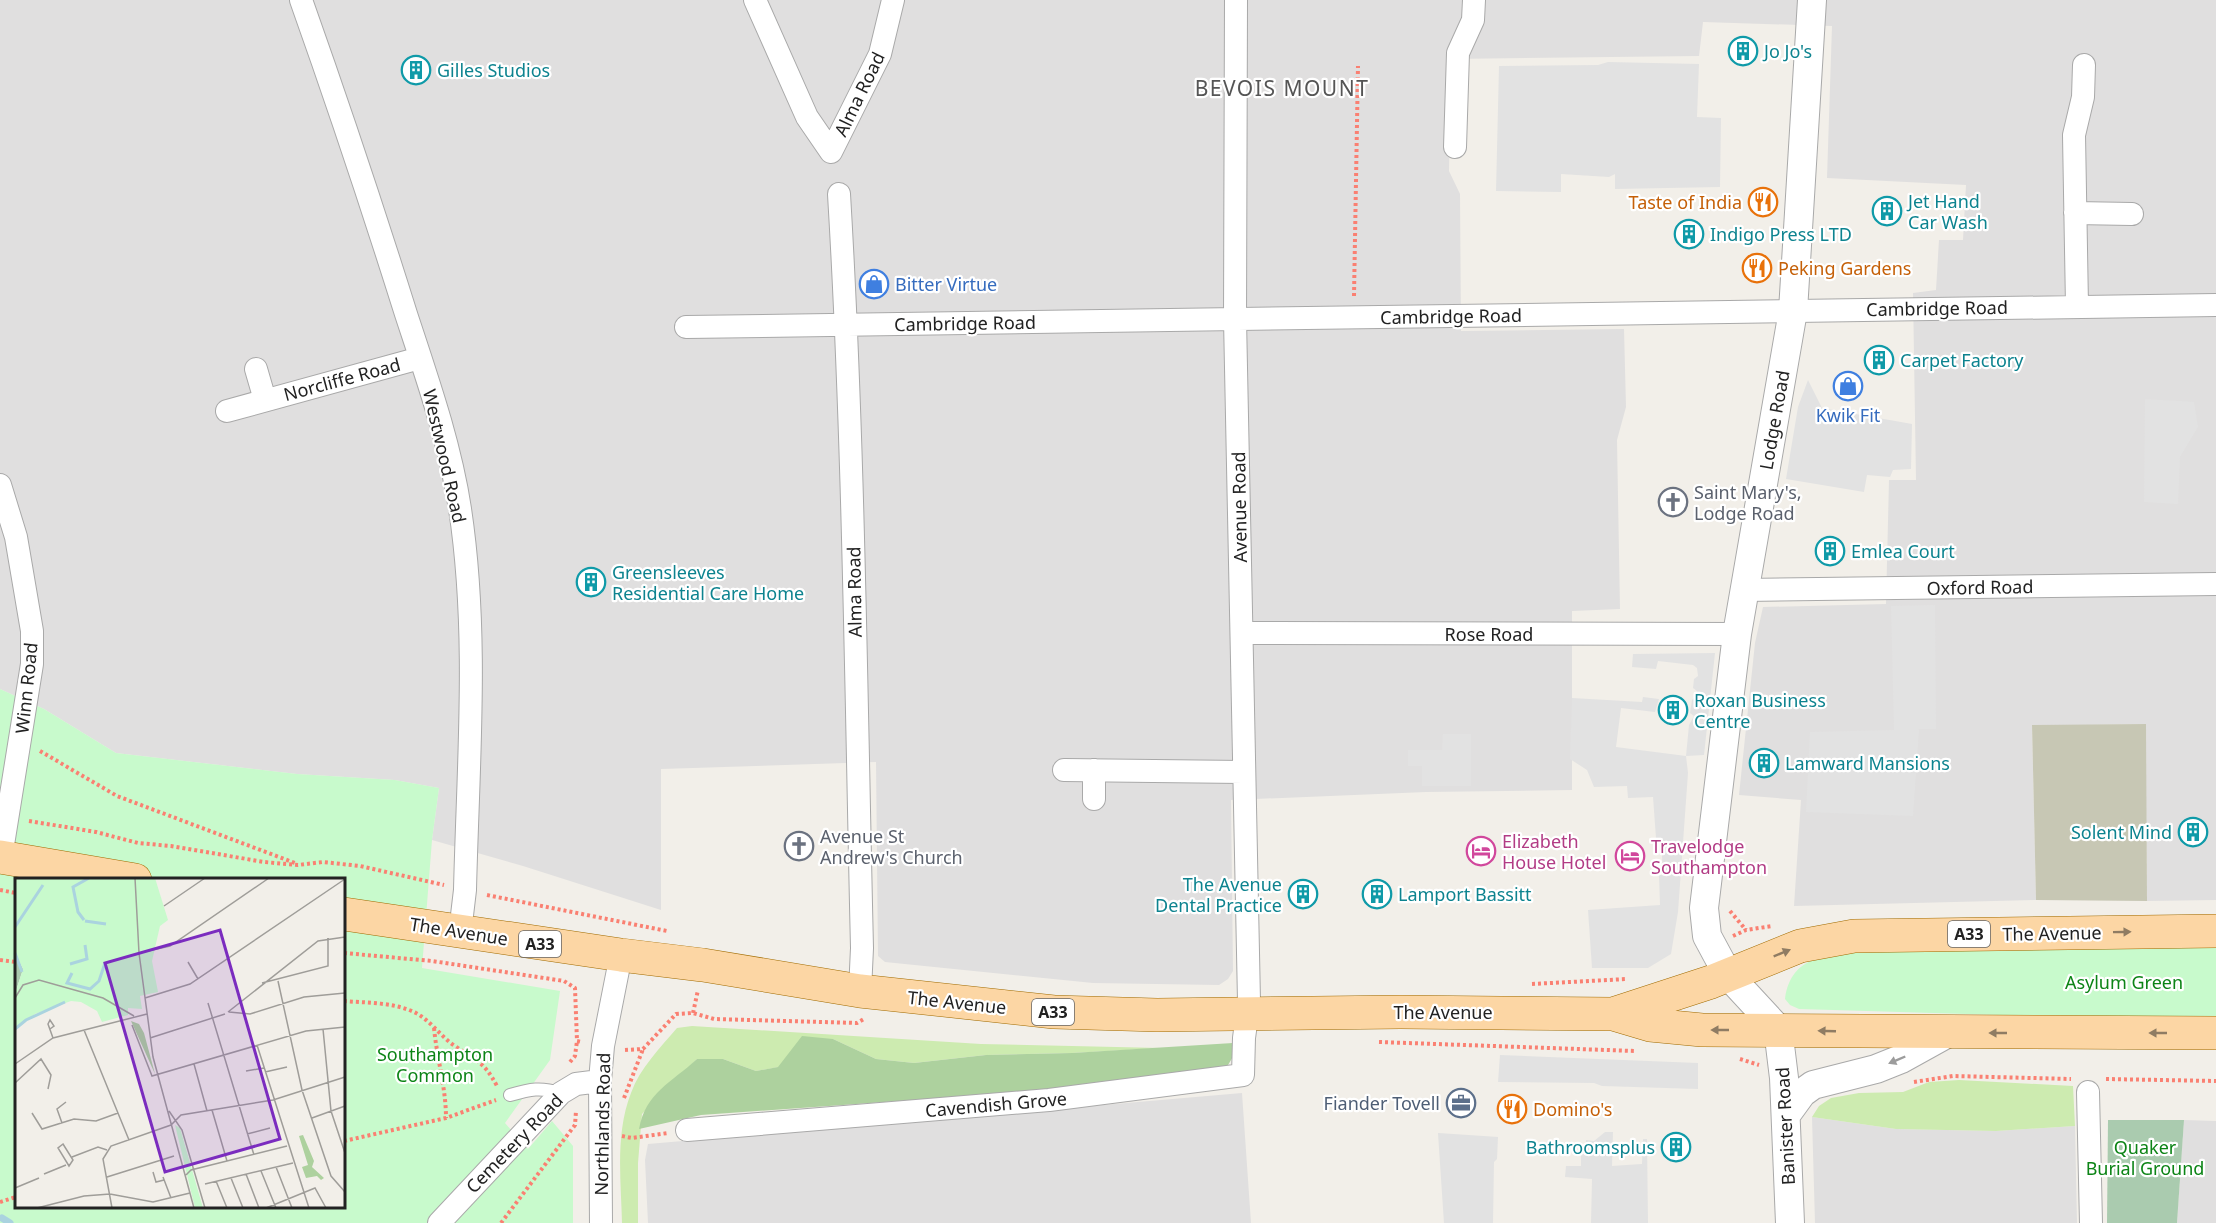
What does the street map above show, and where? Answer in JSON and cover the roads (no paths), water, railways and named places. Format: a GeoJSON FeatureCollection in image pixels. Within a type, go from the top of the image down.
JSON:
{"type":"FeatureCollection","features":[{"type":"Feature","properties":{"kind":"main road"},"geometry":{"type":"LineString","coordinates":[[0,857],[129,878]]}},
{"type":"Feature","properties":{"kind":"main road","name":"The Avenue"},"geometry":{"type":"LineString","coordinates":[[345,914],[703,966],[859,1007],[1157,1015],[1401,1012],[1613,1014],[1650,1025],[1702,1030],[2216,1033]]}},
{"type":"Feature","properties":{"kind":"main road","name":"The Avenue"},"geometry":{"type":"LineString","coordinates":[[1613,1014],[1728,975],[1800,946],[1854,936],[2216,931]]}},
{"type":"Feature","properties":{"kind":"street","name":"Westwood Road"},"geometry":{"type":"LineString","coordinates":[[301,0],[367,190],[420,358],[447,447],[460,506],[470,603],[470,731],[465,890],[460,932]]}},
{"type":"Feature","properties":{"kind":"street","name":"Alma Road"},"geometry":{"type":"LineString","coordinates":[[755,0],[807,117],[831,152],[880,54],[893,0]]}},
{"type":"Feature","properties":{"kind":"street","name":"Avenue Road"},"geometry":{"type":"LineString","coordinates":[[1236,0],[1236,319],[1247,1014]]}},
{"type":"Feature","properties":{"kind":"street"},"geometry":{"type":"LineString","coordinates":[[1455,147],[1458,53],[1473,20],[1474,0]]}},
{"type":"Feature","properties":{"kind":"street","name":"Lodge Road"},"geometry":{"type":"LineString","coordinates":[[1778,1029],[1728,975],[1707,936],[1704,909],[1737,634],[1793,311],[1812,0]]}},
{"type":"Feature","properties":{"kind":"street"},"geometry":{"type":"LineString","coordinates":[[2077,306],[2074,135],[2083,97],[2084,65]]}},
{"type":"Feature","properties":{"kind":"street","name":"Alma Road"},"geometry":{"type":"LineString","coordinates":[[839,194],[847,325],[862,936],[859,1007]]}},
{"type":"Feature","properties":{"kind":"street"},"geometry":{"type":"LineString","coordinates":[[2075,213],[2132,214]]}},
{"type":"Feature","properties":{"kind":"street","name":"Cambridge Road"},"geometry":{"type":"LineString","coordinates":[[686,327],[2216,304]]}},
{"type":"Feature","properties":{"kind":"street","name":"Norcliffe Road"},"geometry":{"type":"LineString","coordinates":[[227,411],[420,358]]}},
{"type":"Feature","properties":{"kind":"street","name":"Norcliffe Road"},"geometry":{"type":"LineString","coordinates":[[255,369],[265,400]]}},
{"type":"Feature","properties":{"kind":"street","name":"Winn Road"},"geometry":{"type":"LineString","coordinates":[[0,485],[16,537],[32,631],[32,664],[0,857]]}},
{"type":"Feature","properties":{"kind":"street","name":"Oxford Road"},"geometry":{"type":"LineString","coordinates":[[1744,590],[2216,585]]}},
{"type":"Feature","properties":{"kind":"street","name":"Rose Road"},"geometry":{"type":"LineString","coordinates":[[1242,633],[1737,634]]}},
{"type":"Feature","properties":{"kind":"street"},"geometry":{"type":"LineString","coordinates":[[1064,770],[1243,772]]}},
{"type":"Feature","properties":{"kind":"street"},"geometry":{"type":"LineString","coordinates":[[1094,799],[1095,770]]}},
{"type":"Feature","properties":{"kind":"street","name":"Northlands Road"},"geometry":{"type":"LineString","coordinates":[[601,1223],[600,1081],[603,1046],[621,955]]}},
{"type":"Feature","properties":{"kind":"street","name":"Cavendish Grove"},"geometry":{"type":"LineString","coordinates":[[687,1130],[1049,1100],[1243,1075],[1247,1014]]}},
{"type":"Feature","properties":{"kind":"street","name":"Banister Road"},"geometry":{"type":"LineString","coordinates":[[1778,1029],[1786,1115],[1790,1223]]}},
{"type":"Feature","properties":{"kind":"street"},"geometry":{"type":"LineString","coordinates":[[1786,1115],[1802,1093],[1813,1084],[1875,1069],[1901,1059],[1948,1033]]}},
{"type":"Feature","properties":{"kind":"street","name":"Cemetery Road"},"geometry":{"type":"LineString","coordinates":[[439,1223],[561,1093],[576,1083],[600,1081]]}},
{"type":"Feature","properties":{"kind":"street"},"geometry":{"type":"LineString","coordinates":[[2091,1223],[2092,1095]]}},
{"type":"Feature","properties":{"kind":"lane"},"geometry":{"type":"LineString","coordinates":[[506,1096],[535,1088],[561,1093]]}},
{"type":"Feature","properties":{"kind":"waterway"},"geometry":{"type":"LineString","coordinates":[[2,1218],[10,1223]]}},
{"type":"Feature","properties":{"kind":"place","name":"Jo Jo's"},"geometry":{"type":"Point","coordinates":[1743,51]}},
{"type":"Feature","properties":{"kind":"place","name":"Gilles Studios"},"geometry":{"type":"Point","coordinates":[416,70]}},
{"type":"Feature","properties":{"kind":"place","name":"Taste of India"},"geometry":{"type":"Point","coordinates":[1763,202]}},
{"type":"Feature","properties":{"kind":"place","name":"Jet Hand Car Wash"},"geometry":{"type":"Point","coordinates":[1887,211]}},
{"type":"Feature","properties":{"kind":"place","name":"Indigo Press LTD"},"geometry":{"type":"Point","coordinates":[1689,234]}},
{"type":"Feature","properties":{"kind":"place","name":"Peking Gardens"},"geometry":{"type":"Point","coordinates":[1757,268]}},
{"type":"Feature","properties":{"kind":"place","name":"Bitter Virtue"},"geometry":{"type":"Point","coordinates":[874,284]}},
{"type":"Feature","properties":{"kind":"place","name":"Carpet Factory"},"geometry":{"type":"Point","coordinates":[1879,360]}},
{"type":"Feature","properties":{"kind":"place","name":"Kwik Fit"},"geometry":{"type":"Point","coordinates":[1848,386]}},
{"type":"Feature","properties":{"kind":"place","name":"Saint Mary's, Lodge Road"},"geometry":{"type":"Point","coordinates":[1673,502]}},
{"type":"Feature","properties":{"kind":"place","name":"Emlea Court"},"geometry":{"type":"Point","coordinates":[1830,551]}},
{"type":"Feature","properties":{"kind":"place","name":"Greensleeves Residential Care Home"},"geometry":{"type":"Point","coordinates":[591,582]}},
{"type":"Feature","properties":{"kind":"place","name":"Roxan Business Centre"},"geometry":{"type":"Point","coordinates":[1673,710]}},
{"type":"Feature","properties":{"kind":"place","name":"Lamward Mansions"},"geometry":{"type":"Point","coordinates":[1764,763]}},
{"type":"Feature","properties":{"kind":"place","name":"Solent Mind"},"geometry":{"type":"Point","coordinates":[2193,832]}},
{"type":"Feature","properties":{"kind":"place","name":"Avenue St Andrew's Church"},"geometry":{"type":"Point","coordinates":[799,846]}},
{"type":"Feature","properties":{"kind":"place","name":"Elizabeth House Hotel"},"geometry":{"type":"Point","coordinates":[1481,851]}},
{"type":"Feature","properties":{"kind":"place","name":"Travelodge Southampton"},"geometry":{"type":"Point","coordinates":[1630,856]}},
{"type":"Feature","properties":{"kind":"place","name":"The Avenue Dental Practice"},"geometry":{"type":"Point","coordinates":[1303,894]}},
{"type":"Feature","properties":{"kind":"place","name":"Lamport Bassitt"},"geometry":{"type":"Point","coordinates":[1377,894]}},
{"type":"Feature","properties":{"kind":"place","name":"Fiander Tovell"},"geometry":{"type":"Point","coordinates":[1461,1103]}},
{"type":"Feature","properties":{"kind":"place","name":"Domino's"},"geometry":{"type":"Point","coordinates":[1512,1109]}},
{"type":"Feature","properties":{"kind":"place","name":"Bathroomsplus"},"geometry":{"type":"Point","coordinates":[1676,1147]}},
{"type":"Feature","properties":{"kind":"district","name":"BEVOIS MOUNT"},"geometry":{"type":"Point","coordinates":[1282,88]}},
{"type":"Feature","properties":{"kind":"park label","name":"Asylum Green"},"geometry":{"type":"Point","coordinates":[2124,982]}},
{"type":"Feature","properties":{"kind":"park label","name":"Southampton Common"},"geometry":{"type":"Point","coordinates":[435,1064]}},
{"type":"Feature","properties":{"kind":"park label","name":"Quaker Burial Ground"},"geometry":{"type":"Point","coordinates":[2145,1157]}}]}
